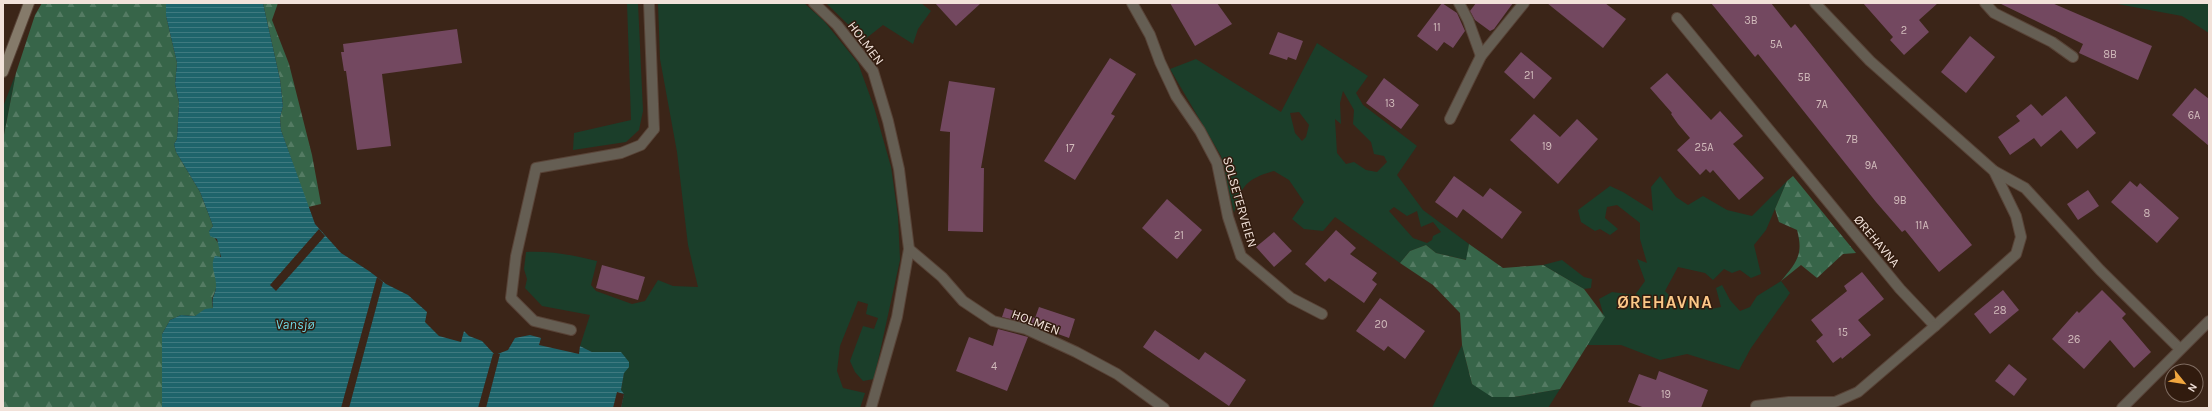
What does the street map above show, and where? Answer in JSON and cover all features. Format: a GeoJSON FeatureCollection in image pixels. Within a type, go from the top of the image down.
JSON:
{"type":"FeatureCollection","features":[{"type":"Feature","properties":{"kind":"street"},"geometry":{"type":"LineString","coordinates":[[3,72],[29,3]]}},
{"type":"Feature","properties":{"kind":"street"},"geometry":{"type":"LineString","coordinates":[[571,330],[534,321],[512,298],[516,256],[536,168],[620,153],[641,145],[654,129],[649,3]]}},
{"type":"Feature","properties":{"kind":"street","name":"HOLMEN"},"geometry":{"type":"LineString","coordinates":[[814,3],[837,26],[873,71],[888,121],[899,169],[909,249],[897,317],[871,408]]}},
{"type":"Feature","properties":{"kind":"street","name":"SOLSETERVEIEN"},"geometry":{"type":"LineString","coordinates":[[1132,3],[1150,34],[1160,62],[1176,96],[1200,131],[1217,163],[1230,224],[1241,256],[1291,298],[1322,314]]}},
{"type":"Feature","properties":{"kind":"street"},"geometry":{"type":"LineString","coordinates":[[1459,3],[1468,20],[1481,56]]}},
{"type":"Feature","properties":{"kind":"street"},"geometry":{"type":"LineString","coordinates":[[1450,119],[1481,56],[1524,3]]}},
{"type":"Feature","properties":{"kind":"street"},"geometry":{"type":"LineString","coordinates":[[1815,3],[1870,61],[1994,171],[2025,188],[2100,270],[2180,349]]}},
{"type":"Feature","properties":{"kind":"street"},"geometry":{"type":"LineString","coordinates":[[1985,3],[1994,14],[2052,42],[2073,58]]}},
{"type":"Feature","properties":{"kind":"street","name":"ØREHAVNA"},"geometry":{"type":"LineString","coordinates":[[1677,18],[1900,289],[1935,326]]}},
{"type":"Feature","properties":{"kind":"street"},"geometry":{"type":"LineString","coordinates":[[1756,406],[1788,402],[1835,402],[1858,392],[2016,254],[2022,237],[2016,216],[1994,171]]}},
{"type":"Feature","properties":{"kind":"street","name":"HOLMEN"},"geometry":{"type":"LineString","coordinates":[[909,249],[942,277],[963,302],[994,321],[1026,329],[1090,359],[1117,374],[1164,408]]}},
{"type":"Feature","properties":{"kind":"street"},"geometry":{"type":"LineString","coordinates":[[2122,408],[2209,321]]}},
{"type":"Feature","properties":{"kind":"green space"},"geometry":{"type":"Polygon","coordinates":[[[42,3],[166,3],[166,16],[177,63],[175,84],[179,102],[177,139],[174,144],[176,152],[200,192],[213,226],[209,231],[220,246],[220,254],[216,288],[212,299],[213,308],[195,316],[181,315],[170,320],[162,334],[162,408],[3,408],[3,140],[16,73],[35,15],[42,3]]]}},
{"type":"Feature","properties":{"kind":"green space"},"geometry":{"type":"Polygon","coordinates":[[[263,3],[278,3],[272,20],[289,64],[312,155],[321,204],[308,207],[281,130],[280,118],[283,106],[280,79],[263,3]]]}},
{"type":"Feature","properties":{"kind":"green space"},"geometry":{"type":"Polygon","coordinates":[[[627,3],[638,3],[643,111],[639,130],[626,142],[573,150],[574,133],[631,120],[627,3]]]}},
{"type":"Feature","properties":{"kind":"green space"},"geometry":{"type":"Polygon","coordinates":[[[658,3],[804,3],[824,21],[858,63],[874,107],[891,167],[898,216],[900,260],[874,379],[863,381],[855,372],[850,361],[863,326],[874,329],[878,318],[866,314],[868,304],[858,301],[840,346],[837,371],[843,388],[865,393],[860,408],[621,408],[624,394],[621,391],[624,373],[621,352],[592,352],[580,346],[590,315],[542,306],[525,288],[527,279],[524,269],[526,252],[562,254],[597,261],[591,285],[596,291],[632,304],[645,301],[658,280],[673,286],[698,287],[688,245],[677,152],[660,59],[658,3]]]}},
{"type":"Feature","properties":{"kind":"green space"},"geometry":{"type":"Polygon","coordinates":[[[826,3],[921,3],[931,11],[918,29],[913,44],[883,25],[864,40],[826,3]]]}},
{"type":"Feature","properties":{"kind":"green space"},"geometry":{"type":"Polygon","coordinates":[[[2112,3],[2209,3],[2209,33],[2182,16],[2112,3]]]}},
{"type":"Feature","properties":{"kind":"green space"},"geometry":{"type":"Polygon","coordinates":[[[1317,43],[1368,76],[1356,93],[1363,105],[1417,146],[1397,175],[1423,210],[1469,244],[1467,260],[1436,253],[1426,245],[1410,251],[1400,263],[1335,217],[1323,231],[1304,229],[1292,219],[1304,202],[1289,180],[1274,171],[1257,177],[1246,184],[1239,196],[1234,213],[1221,156],[1170,69],[1196,59],[1281,112],[1317,43]],[[1343,91],[1340,103],[1341,124],[1335,119],[1337,153],[1346,164],[1354,162],[1366,170],[1377,172],[1387,162],[1384,156],[1374,154],[1371,142],[1353,124],[1354,110],[1343,91]],[[1299,112],[1290,113],[1295,133],[1302,141],[1306,137],[1309,125],[1299,112]],[[1394,207],[1389,211],[1413,238],[1427,243],[1432,240],[1433,236],[1441,232],[1433,222],[1421,227],[1417,211],[1407,216],[1394,207]]]}},
{"type":"Feature","properties":{"kind":"green space"},"geometry":{"type":"Polygon","coordinates":[[[16,73],[3,140],[3,107],[16,73]]]}},
{"type":"Feature","properties":{"kind":"green space"},"geometry":{"type":"Polygon","coordinates":[[[1660,176],[1676,197],[1688,205],[1703,196],[1727,210],[1752,216],[1787,181],[1766,230],[1754,245],[1761,274],[1751,278],[1740,270],[1732,273],[1724,269],[1713,280],[1705,273],[1678,267],[1665,291],[1679,305],[1690,297],[1701,300],[1711,309],[1721,307],[1716,288],[1722,285],[1730,300],[1740,311],[1750,307],[1757,296],[1781,281],[1790,293],[1751,348],[1739,370],[1687,354],[1660,360],[1621,345],[1587,345],[1604,317],[1599,299],[1612,292],[1635,295],[1645,281],[1637,259],[1647,263],[1640,239],[1640,223],[1617,205],[1607,207],[1605,218],[1618,229],[1610,235],[1600,229],[1595,231],[1581,222],[1578,210],[1610,186],[1623,192],[1653,211],[1651,187],[1660,176]]]}},
{"type":"Feature","properties":{"kind":"green space"},"geometry":{"type":"Polygon","coordinates":[[[1793,176],[1856,253],[1843,254],[1817,278],[1801,265],[1781,281],[1794,264],[1800,246],[1797,230],[1779,222],[1775,209],[1787,181],[1793,176]]]}},
{"type":"Feature","properties":{"kind":"green space"},"geometry":{"type":"Polygon","coordinates":[[[1469,244],[1503,268],[1543,265],[1584,289],[1605,317],[1560,389],[1514,397],[1492,397],[1472,384],[1462,345],[1460,313],[1433,285],[1400,263],[1410,251],[1426,245],[1436,253],[1466,260],[1469,244]]]}},
{"type":"Feature","properties":{"kind":"green space"},"geometry":{"type":"Polygon","coordinates":[[[1562,260],[1584,277],[1592,279],[1591,288],[1584,289],[1543,265],[1562,260]]]}},
{"type":"Feature","properties":{"kind":"green space"},"geometry":{"type":"Polygon","coordinates":[[[1462,345],[1472,384],[1514,397],[1560,389],[1548,408],[1432,408],[1462,345]]]}},
{"type":"Feature","properties":{"kind":"water","name":"Vansjø"},"geometry":{"type":"Polygon","coordinates":[[[166,3],[263,3],[280,79],[283,106],[280,118],[281,130],[315,224],[341,253],[386,284],[408,295],[427,312],[425,322],[439,336],[461,342],[464,331],[469,336],[482,341],[495,355],[508,350],[515,338],[530,335],[541,338],[539,345],[579,354],[580,346],[592,352],[621,352],[629,362],[629,367],[624,373],[621,390],[624,394],[621,408],[162,408],[162,334],[170,320],[181,315],[195,316],[205,309],[213,308],[212,301],[216,290],[216,283],[213,260],[215,256],[221,257],[217,239],[210,236],[209,231],[213,226],[200,192],[176,152],[174,144],[177,139],[179,102],[175,84],[177,63],[166,16],[166,3]]]}},
{"type":"Feature","properties":{"kind":"pier"},"geometry":{"type":"Polygon","coordinates":[[[319,229],[325,236],[276,291],[270,285],[319,229]]]}},
{"type":"Feature","properties":{"kind":"pier"},"geometry":{"type":"Polygon","coordinates":[[[377,277],[383,282],[349,408],[341,408],[377,277]]]}},
{"type":"Feature","properties":{"kind":"pier"},"geometry":{"type":"Polygon","coordinates":[[[493,354],[500,354],[486,408],[478,408],[493,354]]]}},
{"type":"Feature","properties":{"kind":"pier"},"geometry":{"type":"Polygon","coordinates":[[[617,392],[624,394],[621,408],[613,408],[617,392]]]}},
{"type":"Feature","properties":{"kind":"building"},"geometry":{"type":"Polygon","coordinates":[[[935,3],[981,3],[956,26],[935,3]]]}},
{"type":"Feature","properties":{"kind":"building"},"geometry":{"type":"Polygon","coordinates":[[[1170,3],[1217,3],[1232,24],[1195,46],[1170,3]]]}},
{"type":"Feature","properties":{"kind":"building"},"geometry":{"type":"Polygon","coordinates":[[[1442,3],[1457,13],[1465,31],[1453,48],[1444,42],[1437,51],[1417,36],[1442,3]]]}},
{"type":"Feature","properties":{"kind":"building"},"geometry":{"type":"Polygon","coordinates":[[[1476,3],[1513,3],[1494,29],[1490,31],[1475,20],[1470,11],[1476,3]]]}},
{"type":"Feature","properties":{"kind":"building"},"geometry":{"type":"Polygon","coordinates":[[[1547,3],[1605,3],[1626,19],[1603,48],[1547,3]]]}},
{"type":"Feature","properties":{"kind":"building"},"geometry":{"type":"Polygon","coordinates":[[[1711,3],[1771,3],[1791,28],[1795,24],[1972,245],[1939,272],[1905,230],[1902,232],[1876,202],[1758,54],[1755,57],[1711,3]]]}},
{"type":"Feature","properties":{"kind":"building"},"geometry":{"type":"Polygon","coordinates":[[[1863,3],[1938,3],[1919,20],[1929,32],[1904,55],[1890,40],[1893,37],[1863,3]]]}},
{"type":"Feature","properties":{"kind":"building"},"geometry":{"type":"Polygon","coordinates":[[[1999,3],[2052,3],[2152,46],[2138,80],[2079,53],[2083,44],[1999,3]]]}},
{"type":"Feature","properties":{"kind":"building"},"geometry":{"type":"Polygon","coordinates":[[[457,29],[462,63],[382,74],[391,146],[357,150],[346,71],[344,71],[341,52],[344,52],[343,44],[457,29]]]}},
{"type":"Feature","properties":{"kind":"building"},"geometry":{"type":"Polygon","coordinates":[[[1278,32],[1303,41],[1296,60],[1288,57],[1287,60],[1269,54],[1278,32]]]}},
{"type":"Feature","properties":{"kind":"building"},"geometry":{"type":"Polygon","coordinates":[[[1970,36],[1995,57],[1966,93],[1941,72],[1970,36]]]}},
{"type":"Feature","properties":{"kind":"building"},"geometry":{"type":"Polygon","coordinates":[[[1521,52],[1552,78],[1534,99],[1504,72],[1521,52]]]}},
{"type":"Feature","properties":{"kind":"building"},"geometry":{"type":"Polygon","coordinates":[[[1110,58],[1136,74],[1111,114],[1115,116],[1075,180],[1044,161],[1110,58]]]}},
{"type":"Feature","properties":{"kind":"building"},"geometry":{"type":"Polygon","coordinates":[[[1667,73],[1711,120],[1720,111],[1743,136],[1733,144],[1764,178],[1739,200],[1713,170],[1710,173],[1706,169],[1700,175],[1677,150],[1690,138],[1678,124],[1671,114],[1672,113],[1650,88],[1667,73]]]}},
{"type":"Feature","properties":{"kind":"building"},"geometry":{"type":"Polygon","coordinates":[[[1384,78],[1419,105],[1401,129],[1366,103],[1384,78]]]}},
{"type":"Feature","properties":{"kind":"building"},"geometry":{"type":"Polygon","coordinates":[[[949,81],[995,88],[981,168],[984,168],[983,232],[948,231],[950,132],[940,131],[949,81]]]}},
{"type":"Feature","properties":{"kind":"building"},"geometry":{"type":"Polygon","coordinates":[[[2195,88],[2209,99],[2209,146],[2172,115],[2195,88]]]}},
{"type":"Feature","properties":{"kind":"building"},"geometry":{"type":"Polygon","coordinates":[[[2066,96],[2096,133],[2077,149],[2061,130],[2041,147],[2034,138],[2010,155],[1998,137],[2020,121],[2016,116],[2031,104],[2042,116],[2066,96]]]}},
{"type":"Feature","properties":{"kind":"building"},"geometry":{"type":"Polygon","coordinates":[[[1534,114],[1560,137],[1577,119],[1598,139],[1558,184],[1510,140],[1534,114]]]}},
{"type":"Feature","properties":{"kind":"building"},"geometry":{"type":"Polygon","coordinates":[[[1454,176],[1483,197],[1490,188],[1522,212],[1502,239],[1463,209],[1457,218],[1435,202],[1454,176]]]}},
{"type":"Feature","properties":{"kind":"building"},"geometry":{"type":"Polygon","coordinates":[[[2130,181],[2137,187],[2140,183],[2179,218],[2157,243],[2111,202],[2130,181]]]}},
{"type":"Feature","properties":{"kind":"building"},"geometry":{"type":"Polygon","coordinates":[[[2088,190],[2099,206],[2078,220],[2067,204],[2088,190]]]}},
{"type":"Feature","properties":{"kind":"building"},"geometry":{"type":"Polygon","coordinates":[[[1167,199],[1202,230],[1177,259],[1142,228],[1167,199]]]}},
{"type":"Feature","properties":{"kind":"building"},"geometry":{"type":"Polygon","coordinates":[[[1336,230],[1356,248],[1350,254],[1377,273],[1372,280],[1377,284],[1364,303],[1329,278],[1325,282],[1305,264],[1336,230]]]}},
{"type":"Feature","properties":{"kind":"building"},"geometry":{"type":"Polygon","coordinates":[[[1274,232],[1292,251],[1274,267],[1256,247],[1274,232]]]}},
{"type":"Feature","properties":{"kind":"building"},"geometry":{"type":"Polygon","coordinates":[[[602,265],[645,277],[638,300],[596,288],[602,265]]]}},
{"type":"Feature","properties":{"kind":"building"},"geometry":{"type":"Polygon","coordinates":[[[1862,272],[1884,299],[1858,320],[1871,335],[1842,359],[1841,357],[1833,363],[1816,341],[1823,335],[1811,320],[1847,291],[1844,286],[1862,272]]]}},
{"type":"Feature","properties":{"kind":"building"},"geometry":{"type":"Polygon","coordinates":[[[2003,290],[2019,310],[1990,334],[1974,314],[2003,290]]]}},
{"type":"Feature","properties":{"kind":"building"},"geometry":{"type":"Polygon","coordinates":[[[2102,290],[2126,314],[2122,318],[2151,352],[2134,368],[2110,340],[2084,369],[2052,339],[2077,311],[2079,313],[2102,290]]]}},
{"type":"Feature","properties":{"kind":"building"},"geometry":{"type":"Polygon","coordinates":[[[1380,298],[1425,331],[1405,359],[1388,346],[1384,351],[1356,331],[1380,298]]]}},
{"type":"Feature","properties":{"kind":"building"},"geometry":{"type":"Polygon","coordinates":[[[1039,307],[1075,319],[1069,338],[1028,323],[1002,317],[1005,308],[1035,318],[1039,307]]]}},
{"type":"Feature","properties":{"kind":"building"},"geometry":{"type":"Polygon","coordinates":[[[998,329],[1028,337],[1007,391],[956,371],[969,337],[993,346],[998,329]]]}},
{"type":"Feature","properties":{"kind":"building"},"geometry":{"type":"Polygon","coordinates":[[[1155,330],[1199,360],[1205,352],[1246,380],[1229,406],[1143,347],[1155,330]]]}},
{"type":"Feature","properties":{"kind":"building"},"geometry":{"type":"Polygon","coordinates":[[[2009,364],[2027,379],[2014,396],[1995,381],[2009,364]]]}},
{"type":"Feature","properties":{"kind":"building"},"geometry":{"type":"Polygon","coordinates":[[[1659,371],[1708,390],[1701,408],[1645,408],[1628,402],[1639,374],[1656,380],[1659,371]]]}},
{"type":"Feature","properties":{"kind":"district","name":"ØREHAVNA"},"geometry":{"type":"Point","coordinates":[1665,302]}}]}
